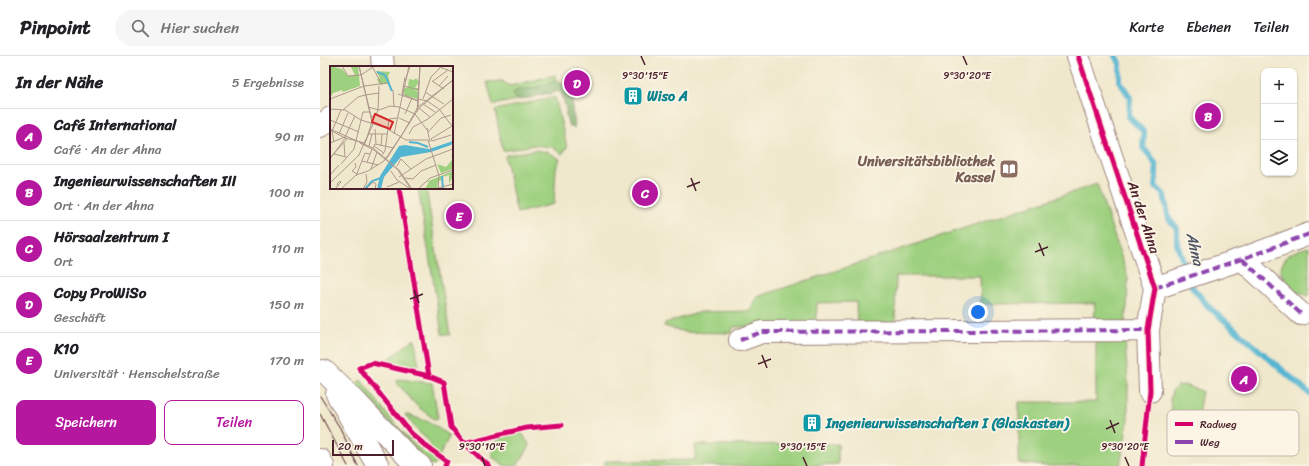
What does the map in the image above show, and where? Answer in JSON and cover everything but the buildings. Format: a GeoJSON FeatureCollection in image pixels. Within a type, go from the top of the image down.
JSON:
{"type":"FeatureCollection","features":[{"type":"Feature","properties":{"kind":"street"},"geometry":{"type":"LineString","coordinates":[[382,56],[383,66]]}},
{"type":"Feature","properties":{"kind":"street","name":"An der Ahna"},"geometry":{"type":"LineString","coordinates":[[1078,56],[1155,288],[1148,330],[1150,390]]}},
{"type":"Feature","properties":{"kind":"street"},"geometry":{"type":"LineString","coordinates":[[320,126],[330,119]]}},
{"type":"Feature","properties":{"kind":"street"},"geometry":{"type":"LineString","coordinates":[[1155,288],[1242,259],[1309,234]]}},
{"type":"Feature","properties":{"kind":"street"},"geometry":{"type":"LineString","coordinates":[[1242,259],[1301,314]]}},
{"type":"Feature","properties":{"kind":"street"},"geometry":{"type":"LineString","coordinates":[[740,340],[762,332],[1148,330]]}},
{"type":"Feature","properties":{"kind":"street"},"geometry":{"type":"LineString","coordinates":[[322,369],[378,466]]}},
{"type":"Feature","properties":{"kind":"street"},"geometry":{"type":"LineString","coordinates":[[322,369],[356,402],[409,458],[420,466]]}},
{"type":"Feature","properties":{"kind":"street"},"geometry":{"type":"LineString","coordinates":[[320,460],[323,466]]}},
{"type":"Feature","properties":{"kind":"green space"},"geometry":{"type":"Polygon","coordinates":[[[556,75],[559,91],[493,105],[487,82],[502,81],[510,86],[556,75]]]}},
{"type":"Feature","properties":{"kind":"green space"},"geometry":{"type":"Polygon","coordinates":[[[555,80],[565,84],[571,93],[573,100],[572,109],[575,121],[574,128],[569,126],[562,95],[558,91],[550,94],[543,93],[534,97],[517,100],[513,94],[520,89],[534,88],[555,80]]]}},
{"type":"Feature","properties":{"kind":"green space"},"geometry":{"type":"Polygon","coordinates":[[[555,97],[567,147],[562,154],[552,147],[534,145],[503,151],[495,110],[555,97]]]}},
{"type":"Feature","properties":{"kind":"green space"},"geometry":{"type":"Polygon","coordinates":[[[535,150],[548,152],[560,159],[556,168],[554,204],[517,213],[505,158],[506,155],[535,150]]]}},
{"type":"Feature","properties":{"kind":"green space"},"geometry":{"type":"Polygon","coordinates":[[[1097,184],[1128,277],[1125,323],[1094,323],[1095,303],[981,304],[980,276],[896,276],[895,323],[857,324],[856,302],[817,303],[816,326],[733,327],[732,333],[685,332],[664,326],[665,323],[701,312],[750,311],[757,297],[1097,184]]]}},
{"type":"Feature","properties":{"kind":"green space"},"geometry":{"type":"Polygon","coordinates":[[[418,189],[426,189],[450,335],[442,334],[418,189]]]}},
{"type":"Feature","properties":{"kind":"green space"},"geometry":{"type":"Polygon","coordinates":[[[1309,247],[1309,296],[1291,288],[1285,281],[1280,270],[1284,260],[1290,254],[1309,247]]]}},
{"type":"Feature","properties":{"kind":"green space"},"geometry":{"type":"Polygon","coordinates":[[[415,340],[419,368],[386,365],[385,362],[415,340]]]}},
{"type":"Feature","properties":{"kind":"green space"},"geometry":{"type":"Polygon","coordinates":[[[1096,342],[1125,342],[1128,383],[1128,421],[1120,466],[1045,466],[1019,463],[1019,402],[1096,402],[1096,342]]]}},
{"type":"Feature","properties":{"kind":"green space"},"geometry":{"type":"Polygon","coordinates":[[[398,379],[432,383],[438,418],[434,419],[417,406],[396,382],[398,379]]]}},
{"type":"Feature","properties":{"kind":"green space"},"geometry":{"type":"Polygon","coordinates":[[[361,380],[398,427],[423,452],[431,443],[420,433],[405,415],[429,422],[448,435],[449,437],[434,466],[427,462],[379,412],[356,384],[361,380]]]}},
{"type":"Feature","properties":{"kind":"green space"},"geometry":{"type":"Polygon","coordinates":[[[1184,385],[1202,391],[1199,410],[1171,410],[1170,400],[1172,391],[1177,386],[1184,385]]]}},
{"type":"Feature","properties":{"kind":"green space"},"geometry":{"type":"Polygon","coordinates":[[[522,433],[530,446],[517,466],[505,466],[491,456],[498,440],[505,436],[522,433]]]}},
{"type":"Feature","properties":{"kind":"green space"},"geometry":{"type":"Polygon","coordinates":[[[838,444],[838,464],[796,466],[605,466],[605,461],[695,460],[695,445],[838,444]]]}},
{"type":"Feature","properties":{"kind":"waterway","name":"Ahna"},"geometry":{"type":"LineString","coordinates":[[1115,56],[1120,63],[1120,82],[1130,97],[1129,117],[1144,132],[1143,148],[1154,161],[1156,169],[1155,186],[1164,195],[1169,219],[1177,228],[1177,244],[1192,287],[1209,307],[1309,393]]}},
{"type":"Feature","properties":{"kind":"tram line"},"geometry":{"type":"LineString","coordinates":[[320,396],[340,428],[358,466]]}},
{"type":"Feature","properties":{"kind":"tram line"},"geometry":{"type":"LineString","coordinates":[[320,414],[348,466]]}},
{"type":"Feature","properties":{"kind":"marked path"},"geometry":{"type":"LineString","coordinates":[[1155,288],[1242,259],[1309,234]]}},
{"type":"Feature","properties":{"kind":"marked path"},"geometry":{"type":"LineString","coordinates":[[1242,259],[1301,314]]}},
{"type":"Feature","properties":{"kind":"marked path"},"geometry":{"type":"LineString","coordinates":[[740,340],[762,332],[1148,330]]}},
{"type":"Feature","properties":{"kind":"cycle path"},"geometry":{"type":"LineString","coordinates":[[1078,56],[1155,288],[1148,330],[1150,391],[1142,466]]}},
{"type":"Feature","properties":{"kind":"cycle path"},"geometry":{"type":"LineString","coordinates":[[399,189],[429,376]]}},
{"type":"Feature","properties":{"kind":"cycle path"},"geometry":{"type":"LineString","coordinates":[[445,466],[447,461],[427,447],[411,433],[359,368],[372,363],[429,376],[444,382],[451,427],[464,443],[489,466]]}},
{"type":"Feature","properties":{"kind":"cycle path"},"geometry":{"type":"LineString","coordinates":[[464,443],[526,428],[562,425]]}},
{"type":"Feature","properties":{"kind":"place","name":"Copy ProWiSo"},"geometry":{"type":"Point","coordinates":[577,83]}},
{"type":"Feature","properties":{"kind":"place","name":"Wiso A"},"geometry":{"type":"Point","coordinates":[633,96]}},
{"type":"Feature","properties":{"kind":"place","name":"Ingenieurwissenschaften III"},"geometry":{"type":"Point","coordinates":[1208,116]}},
{"type":"Feature","properties":{"kind":"place","name":"Universitätsbibliothek Kassel"},"geometry":{"type":"Point","coordinates":[1009,169]}},
{"type":"Feature","properties":{"kind":"place","name":"Hörsaalzentrum I"},"geometry":{"type":"Point","coordinates":[645,193]}},
{"type":"Feature","properties":{"kind":"place","name":"K10"},"geometry":{"type":"Point","coordinates":[459,216]}},
{"type":"Feature","properties":{"kind":"place","name":"Café International"},"geometry":{"type":"Point","coordinates":[1244,379]}},
{"type":"Feature","properties":{"kind":"place","name":"Ingenieurwissenschaften I (Glaskasten)"},"geometry":{"type":"Point","coordinates":[812,423]}}]}
